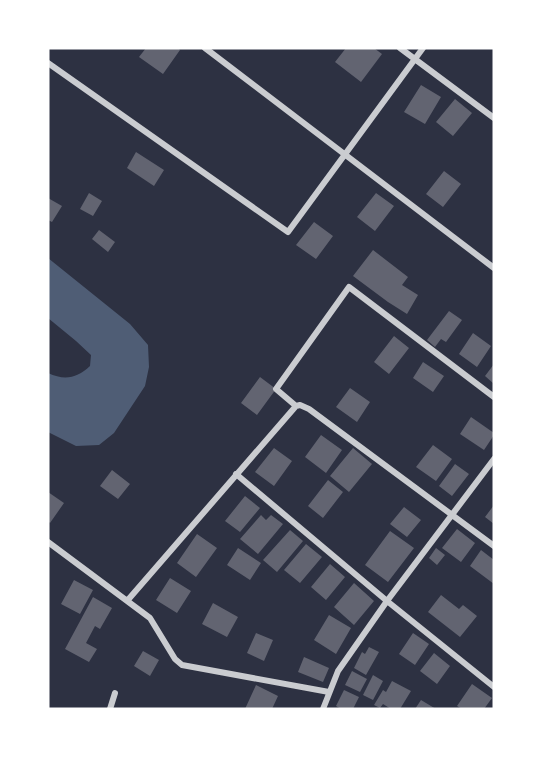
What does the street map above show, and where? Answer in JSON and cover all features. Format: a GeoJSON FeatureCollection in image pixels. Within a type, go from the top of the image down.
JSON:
{"type":"FeatureCollection","features":[{"type":"Feature","properties":{"kind":"street"},"geometry":{"type":"LineString","coordinates":[[205,48],[494,268]]}},
{"type":"Feature","properties":{"kind":"street"},"geometry":{"type":"LineString","coordinates":[[400,48],[494,118]]}},
{"type":"Feature","properties":{"kind":"street"},"geometry":{"type":"LineString","coordinates":[[48,63],[288,232],[423,48]]}},
{"type":"Feature","properties":{"kind":"street"},"geometry":{"type":"LineString","coordinates":[[494,397],[349,287],[276,389],[296,406],[300,405],[309,409],[494,546]]}},
{"type":"Feature","properties":{"kind":"street"},"geometry":{"type":"LineString","coordinates":[[127,601],[296,406]]}},
{"type":"Feature","properties":{"kind":"street"},"geometry":{"type":"LineString","coordinates":[[323,709],[338,671],[387,601],[494,459]]}},
{"type":"Feature","properties":{"kind":"street"},"geometry":{"type":"LineString","coordinates":[[236,474],[387,601],[494,687]]}},
{"type":"Feature","properties":{"kind":"street"},"geometry":{"type":"LineString","coordinates":[[48,542],[150,618],[175,659],[182,665],[329,693]]}},
{"type":"Feature","properties":{"kind":"street"},"geometry":{"type":"LineString","coordinates":[[110,709],[115,693]]}},
{"type":"Feature","properties":{"kind":"water"},"geometry":{"type":"Polygon","coordinates":[[[48,258],[130,324],[148,345],[149,367],[145,386],[114,433],[99,445],[76,446],[48,432],[48,373],[60,377],[75,376],[90,366],[91,355],[48,318],[48,258]]]}},
{"type":"Feature","properties":{"kind":"building"},"geometry":{"type":"Polygon","coordinates":[[[146,48],[178,48],[180,50],[163,74],[139,57],[146,48]]]}},
{"type":"Feature","properties":{"kind":"building"},"geometry":{"type":"Polygon","coordinates":[[[346,48],[374,48],[382,54],[361,82],[335,62],[346,48]]]}},
{"type":"Feature","properties":{"kind":"building"},"geometry":{"type":"Polygon","coordinates":[[[421,85],[441,97],[425,124],[404,112],[421,85]]]}},
{"type":"Feature","properties":{"kind":"building"},"geometry":{"type":"Polygon","coordinates":[[[455,99],[472,113],[453,136],[436,122],[455,99]]]}},
{"type":"Feature","properties":{"kind":"building"},"geometry":{"type":"Polygon","coordinates":[[[136,152],[164,170],[154,186],[127,168],[136,152]]]}},
{"type":"Feature","properties":{"kind":"building"},"geometry":{"type":"Polygon","coordinates":[[[444,171],[461,184],[443,207],[426,194],[444,171]]]}},
{"type":"Feature","properties":{"kind":"building"},"geometry":{"type":"Polygon","coordinates":[[[89,193],[102,201],[93,216],[80,209],[89,193]]]}},
{"type":"Feature","properties":{"kind":"building"},"geometry":{"type":"Polygon","coordinates":[[[376,193],[394,206],[375,231],[357,217],[376,193]]]}},
{"type":"Feature","properties":{"kind":"building"},"geometry":{"type":"Polygon","coordinates":[[[48,198],[62,206],[52,222],[48,220],[48,198]]]}},
{"type":"Feature","properties":{"kind":"building"},"geometry":{"type":"Polygon","coordinates":[[[314,222],[333,236],[316,259],[296,245],[314,222]]]}},
{"type":"Feature","properties":{"kind":"building"},"geometry":{"type":"Polygon","coordinates":[[[99,230],[115,242],[108,252],[92,239],[99,230]]]}},
{"type":"Feature","properties":{"kind":"building"},"geometry":{"type":"Polygon","coordinates":[[[373,250],[408,277],[402,285],[418,295],[407,314],[353,276],[373,250]]]}},
{"type":"Feature","properties":{"kind":"building"},"geometry":{"type":"Polygon","coordinates":[[[449,311],[462,320],[446,342],[441,339],[435,347],[427,340],[449,311]]]}},
{"type":"Feature","properties":{"kind":"building"},"geometry":{"type":"Polygon","coordinates":[[[473,333],[491,346],[477,367],[459,354],[473,333]]]}},
{"type":"Feature","properties":{"kind":"building"},"geometry":{"type":"Polygon","coordinates":[[[394,336],[409,348],[389,374],[374,362],[394,336]]]}},
{"type":"Feature","properties":{"kind":"building"},"geometry":{"type":"Polygon","coordinates":[[[423,362],[444,376],[433,392],[413,378],[423,362]]]}},
{"type":"Feature","properties":{"kind":"building"},"geometry":{"type":"Polygon","coordinates":[[[494,364],[494,384],[485,376],[494,364]]]}},
{"type":"Feature","properties":{"kind":"building"},"geometry":{"type":"Polygon","coordinates":[[[260,377],[276,389],[257,415],[241,403],[260,377]]]}},
{"type":"Feature","properties":{"kind":"building"},"geometry":{"type":"Polygon","coordinates":[[[350,388],[370,402],[357,422],[336,407],[350,388]]]}},
{"type":"Feature","properties":{"kind":"building"},"geometry":{"type":"Polygon","coordinates":[[[471,417],[494,433],[484,450],[460,434],[471,417]]]}},
{"type":"Feature","properties":{"kind":"building"},"geometry":{"type":"Polygon","coordinates":[[[321,435],[342,450],[326,473],[305,457],[321,435]]]}},
{"type":"Feature","properties":{"kind":"building"},"geometry":{"type":"Polygon","coordinates":[[[433,445],[452,459],[436,481],[416,467],[433,445]]]}},
{"type":"Feature","properties":{"kind":"building"},"geometry":{"type":"Polygon","coordinates":[[[274,448],[292,461],[274,486],[255,472],[274,448]]]}},
{"type":"Feature","properties":{"kind":"building"},"geometry":{"type":"Polygon","coordinates":[[[353,448],[372,464],[349,492],[330,476],[353,448]]]}},
{"type":"Feature","properties":{"kind":"building"},"geometry":{"type":"Polygon","coordinates":[[[455,464],[469,474],[452,496],[439,486],[455,464]]]}},
{"type":"Feature","properties":{"kind":"building"},"geometry":{"type":"Polygon","coordinates":[[[112,470],[130,484],[118,499],[100,486],[112,470]]]}},
{"type":"Feature","properties":{"kind":"building"},"geometry":{"type":"Polygon","coordinates":[[[328,480],[343,492],[323,518],[308,506],[328,480]]]}},
{"type":"Feature","properties":{"kind":"building"},"geometry":{"type":"Polygon","coordinates":[[[48,492],[64,503],[50,523],[48,521],[48,492]]]}},
{"type":"Feature","properties":{"kind":"building"},"geometry":{"type":"Polygon","coordinates":[[[245,496],[260,508],[240,532],[225,521],[245,496]]]}},
{"type":"Feature","properties":{"kind":"building"},"geometry":{"type":"Polygon","coordinates":[[[494,505],[494,524],[485,517],[494,505]]]}},
{"type":"Feature","properties":{"kind":"building"},"geometry":{"type":"Polygon","coordinates":[[[404,507],[421,520],[407,537],[390,524],[404,507]]]}},
{"type":"Feature","properties":{"kind":"building"},"geometry":{"type":"Polygon","coordinates":[[[261,515],[266,520],[271,515],[283,524],[258,554],[240,539],[261,515]]]}},
{"type":"Feature","properties":{"kind":"building"},"geometry":{"type":"Polygon","coordinates":[[[457,529],[475,543],[461,562],[442,548],[457,529]]]}},
{"type":"Feature","properties":{"kind":"building"},"geometry":{"type":"Polygon","coordinates":[[[290,530],[303,541],[277,572],[263,560],[290,530]]]}},
{"type":"Feature","properties":{"kind":"building"},"geometry":{"type":"Polygon","coordinates":[[[390,531],[414,548],[388,582],[365,565],[390,531]]]}},
{"type":"Feature","properties":{"kind":"building"},"geometry":{"type":"Polygon","coordinates":[[[197,534],[217,548],[196,577],[177,563],[197,534]]]}},
{"type":"Feature","properties":{"kind":"building"},"geometry":{"type":"Polygon","coordinates":[[[306,544],[322,557],[300,583],[284,570],[306,544]]]}},
{"type":"Feature","properties":{"kind":"building"},"geometry":{"type":"Polygon","coordinates":[[[238,548],[261,563],[250,580],[227,565],[238,548]]]}},
{"type":"Feature","properties":{"kind":"building"},"geometry":{"type":"Polygon","coordinates":[[[436,548],[445,555],[437,565],[429,558],[436,548]]]}},
{"type":"Feature","properties":{"kind":"building"},"geometry":{"type":"Polygon","coordinates":[[[481,550],[494,560],[494,584],[470,566],[481,550]]]}},
{"type":"Feature","properties":{"kind":"building"},"geometry":{"type":"Polygon","coordinates":[[[330,564],[345,577],[326,600],[311,587],[330,564]]]}},
{"type":"Feature","properties":{"kind":"building"},"geometry":{"type":"Polygon","coordinates":[[[170,578],[191,591],[177,613],[156,600],[170,578]]]}},
{"type":"Feature","properties":{"kind":"building"},"geometry":{"type":"Polygon","coordinates":[[[74,580],[93,590],[80,614],[61,604],[74,580]]]}},
{"type":"Feature","properties":{"kind":"building"},"geometry":{"type":"Polygon","coordinates":[[[354,583],[374,601],[354,625],[334,607],[354,583]]]}},
{"type":"Feature","properties":{"kind":"building"},"geometry":{"type":"Polygon","coordinates":[[[441,595],[459,609],[463,605],[477,616],[460,637],[428,612],[441,595]]]}},
{"type":"Feature","properties":{"kind":"building"},"geometry":{"type":"Polygon","coordinates":[[[93,597],[112,608],[100,629],[95,626],[86,643],[97,649],[89,662],[65,649],[93,597]]]}},
{"type":"Feature","properties":{"kind":"building"},"geometry":{"type":"Polygon","coordinates":[[[213,603],[238,617],[227,637],[202,624],[213,603]]]}},
{"type":"Feature","properties":{"kind":"building"},"geometry":{"type":"Polygon","coordinates":[[[329,615],[351,628],[336,654],[314,640],[329,615]]]}},
{"type":"Feature","properties":{"kind":"building"},"geometry":{"type":"Polygon","coordinates":[[[256,633],[273,640],[264,661],[247,653],[256,633]]]}},
{"type":"Feature","properties":{"kind":"building"},"geometry":{"type":"Polygon","coordinates":[[[413,633],[429,644],[415,665],[399,654],[413,633]]]}},
{"type":"Feature","properties":{"kind":"building"},"geometry":{"type":"Polygon","coordinates":[[[369,647],[379,652],[366,675],[354,668],[362,652],[365,654],[369,647]]]}},
{"type":"Feature","properties":{"kind":"building"},"geometry":{"type":"Polygon","coordinates":[[[143,651],[159,660],[150,676],[134,666],[143,651]]]}},
{"type":"Feature","properties":{"kind":"building"},"geometry":{"type":"Polygon","coordinates":[[[434,653],[450,666],[437,684],[420,671],[434,653]]]}},
{"type":"Feature","properties":{"kind":"building"},"geometry":{"type":"Polygon","coordinates":[[[304,657],[329,668],[323,682],[298,672],[304,657]]]}},
{"type":"Feature","properties":{"kind":"building"},"geometry":{"type":"Polygon","coordinates":[[[352,671],[367,679],[360,692],[345,685],[352,671]]]}},
{"type":"Feature","properties":{"kind":"building"},"geometry":{"type":"Polygon","coordinates":[[[373,675],[383,681],[373,700],[363,695],[373,675]]]}},
{"type":"Feature","properties":{"kind":"building"},"geometry":{"type":"Polygon","coordinates":[[[392,681],[411,691],[400,709],[391,709],[383,704],[380,708],[374,705],[383,690],[386,692],[392,681]]]}},
{"type":"Feature","properties":{"kind":"building"},"geometry":{"type":"Polygon","coordinates":[[[472,684],[492,698],[484,709],[462,709],[457,706],[472,684]]]}},
{"type":"Feature","properties":{"kind":"building"},"geometry":{"type":"Polygon","coordinates":[[[256,685],[278,696],[272,709],[245,709],[256,685]]]}},
{"type":"Feature","properties":{"kind":"building"},"geometry":{"type":"Polygon","coordinates":[[[344,690],[359,697],[353,709],[341,709],[336,706],[344,690]]]}},
{"type":"Feature","properties":{"kind":"building"},"geometry":{"type":"Polygon","coordinates":[[[421,700],[436,709],[415,709],[421,700]]]}}]}
